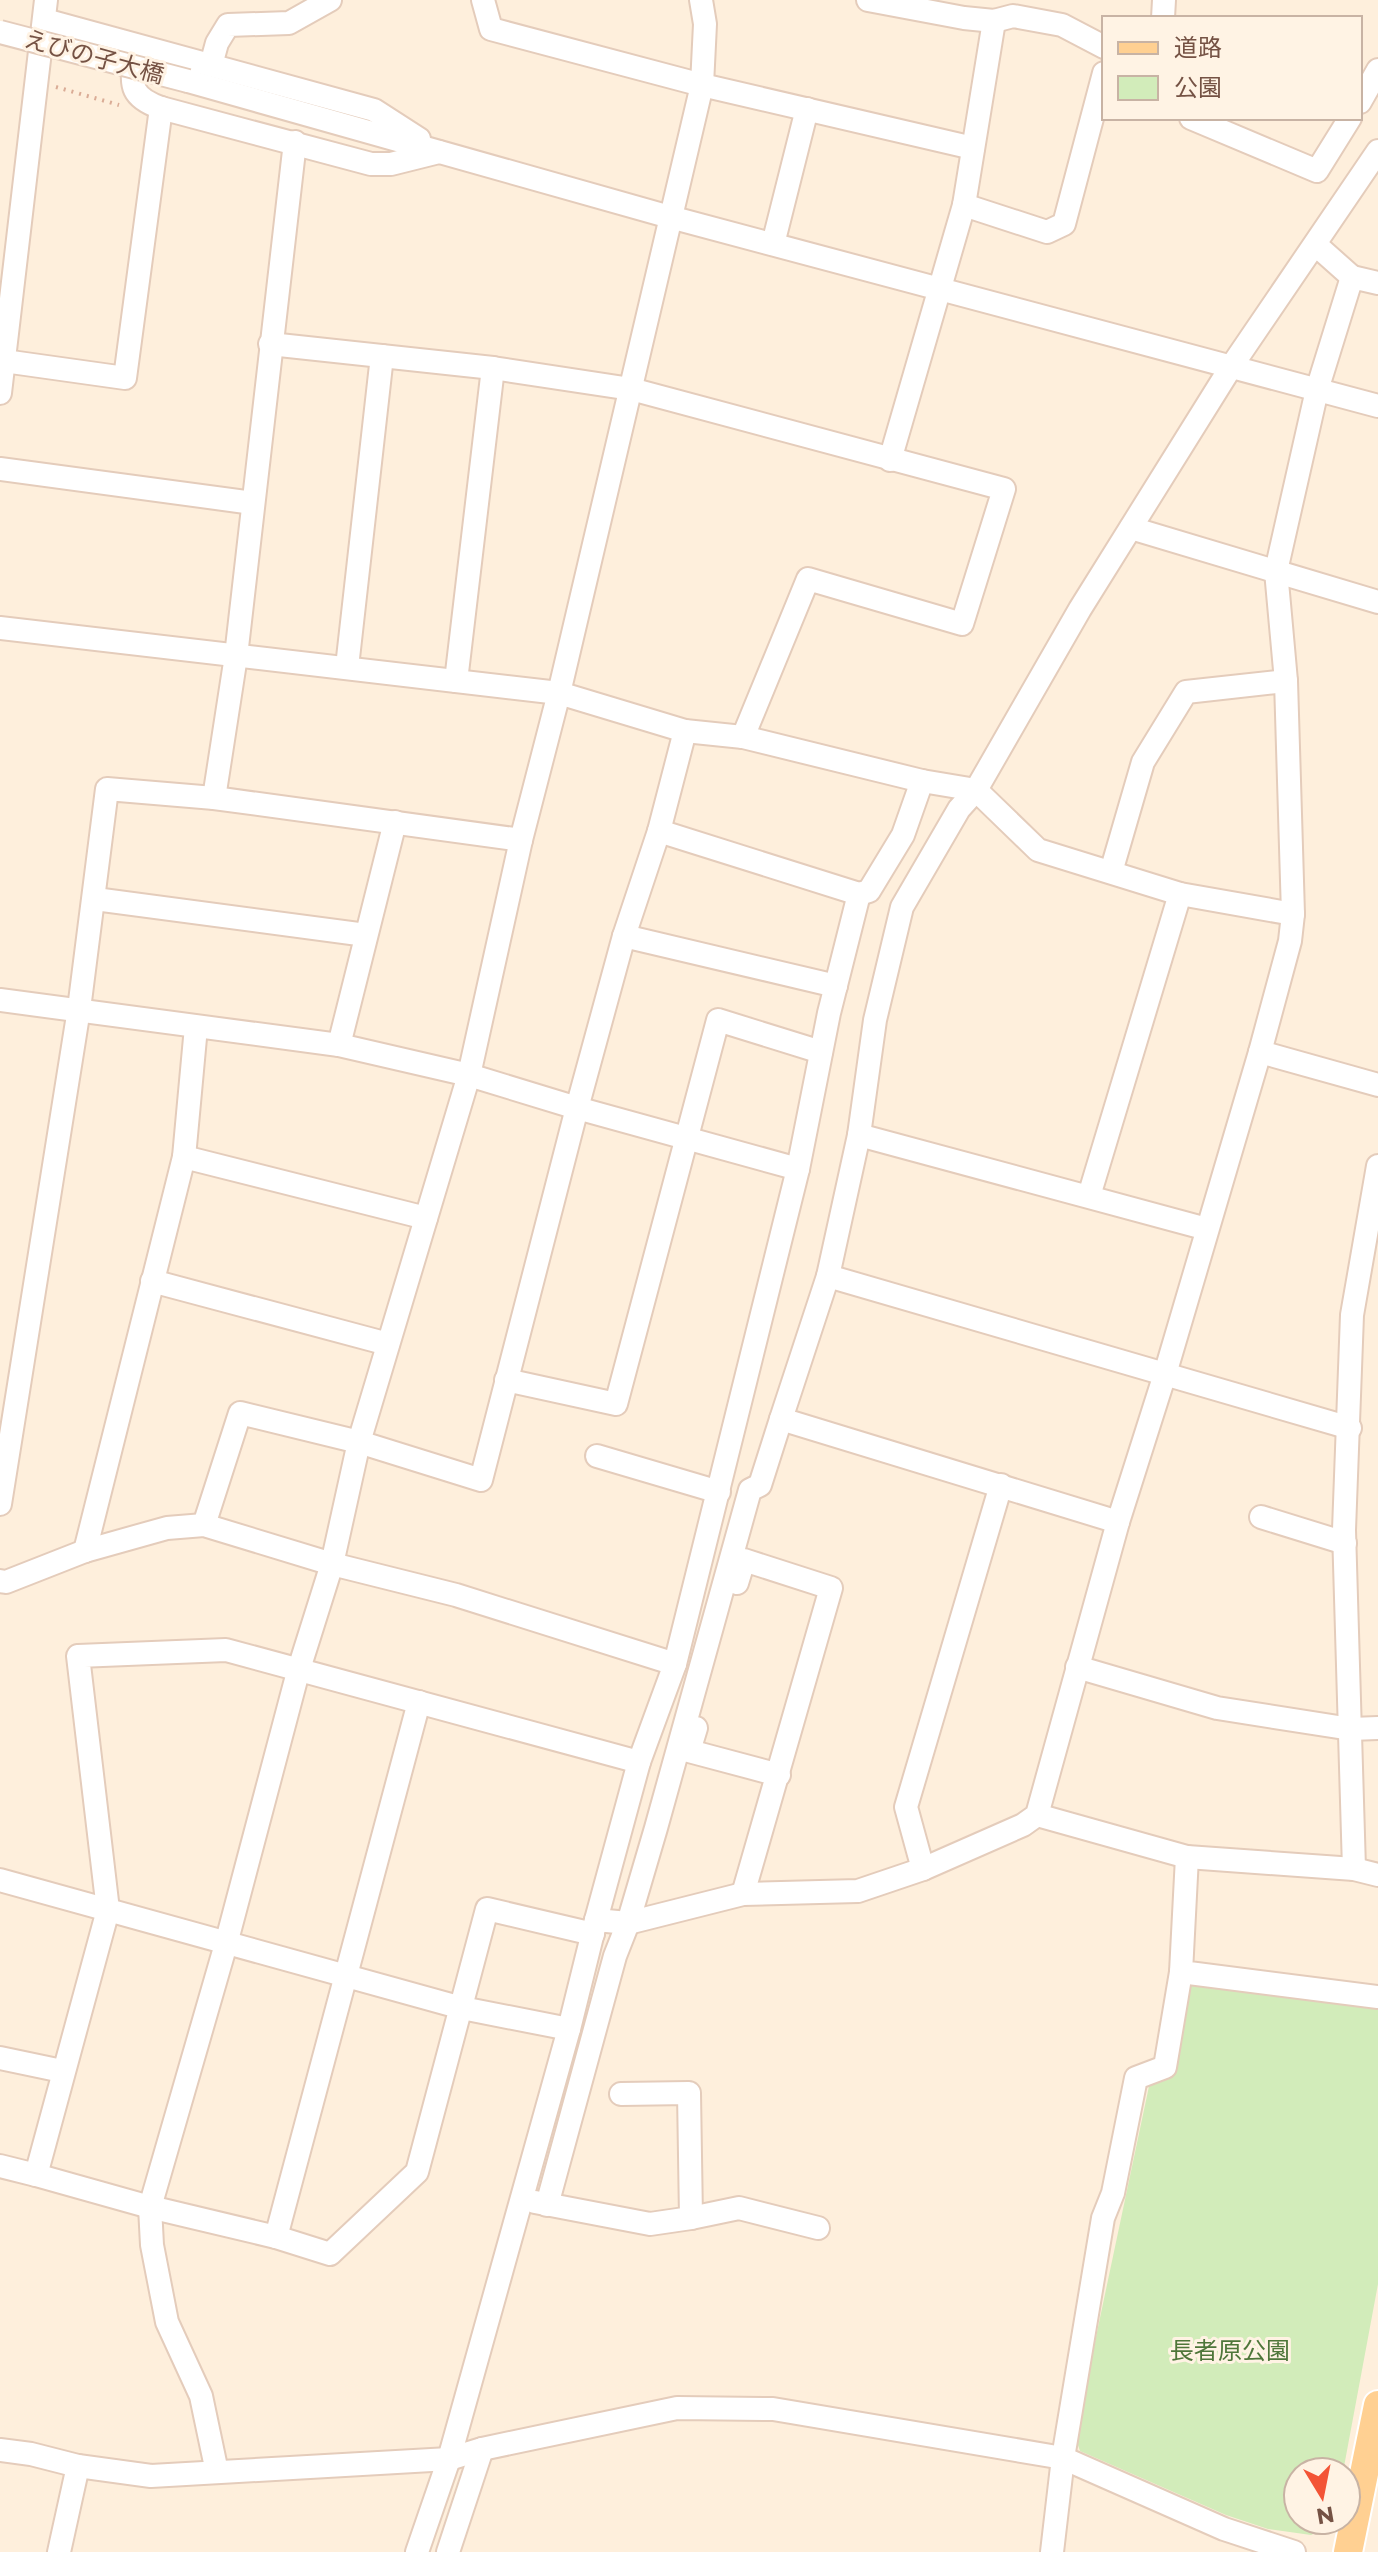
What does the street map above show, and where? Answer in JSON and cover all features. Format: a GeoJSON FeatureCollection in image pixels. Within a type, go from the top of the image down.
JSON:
{"type":"FeatureCollection","features":[{"type":"Feature","properties":{"kind":"main road"},"geometry":{"type":"LineString","coordinates":[[1348,2552],[1378,2405]]}},
{"type":"Feature","properties":{"kind":"street"},"geometry":{"type":"LineString","coordinates":[[211,65],[217,43],[228,25],[289,23],[330,0]]}},
{"type":"Feature","properties":{"kind":"street"},"geometry":{"type":"LineString","coordinates":[[483,0],[491,29],[702,85],[973,148]]}},
{"type":"Feature","properties":{"kind":"street"},"geometry":{"type":"LineString","coordinates":[[217,2472],[201,2396],[167,2322],[152,2245],[150,2207],[226,1944],[298,1672],[332,1564],[359,1442],[469,1075],[521,840],[559,693],[702,85],[705,24],[701,0]]}},
{"type":"Feature","properties":{"kind":"street"},"geometry":{"type":"LineString","coordinates":[[868,0],[965,9],[994,21],[1013,16],[1062,25],[1102,46]]}},
{"type":"Feature","properties":{"kind":"street"},"geometry":{"type":"LineString","coordinates":[[0,393],[35,78],[46,10],[135,44],[374,110],[439,152]]}},
{"type":"Feature","properties":{"kind":"street"},"geometry":{"type":"LineString","coordinates":[[890,460],[964,205],[994,21]]}},
{"type":"Feature","properties":{"kind":"street","name":"えびの子大橋"},"geometry":{"type":"LineString","coordinates":[[0,32],[188,81],[670,217],[1378,406]]}},
{"type":"Feature","properties":{"kind":"street"},"geometry":{"type":"LineString","coordinates":[[135,44],[132,87],[142,101],[161,108],[371,164],[391,164],[439,152]]}},
{"type":"Feature","properties":{"kind":"street"},"geometry":{"type":"LineString","coordinates":[[1362,98],[1378,69]]}},
{"type":"Feature","properties":{"kind":"street"},"geometry":{"type":"LineString","coordinates":[[964,205],[1047,232],[1064,224],[1102,81]]}},
{"type":"Feature","properties":{"kind":"street"},"geometry":{"type":"LineString","coordinates":[[4,361],[125,378],[161,108]]}},
{"type":"Feature","properties":{"kind":"street"},"geometry":{"type":"LineString","coordinates":[[773,244],[807,109]]}},
{"type":"Feature","properties":{"kind":"street"},"geometry":{"type":"LineString","coordinates":[[1196,120],[1317,171],[1349,120]]}},
{"type":"Feature","properties":{"kind":"street"},"geometry":{"type":"LineString","coordinates":[[214,798],[236,656],[295,142]]}},
{"type":"Feature","properties":{"kind":"street"},"geometry":{"type":"LineString","coordinates":[[547,2205],[615,1956],[628,1923],[750,1490],[760,1485],[828,1276],[859,1135],[875,1020],[902,907],[959,809],[976,790],[1080,609],[1231,367],[1378,151]]}},
{"type":"Feature","properties":{"kind":"street"},"geometry":{"type":"LineString","coordinates":[[1316,245],[1352,277],[1378,283]]}},
{"type":"Feature","properties":{"kind":"street"},"geometry":{"type":"LineString","coordinates":[[0,2166],[276,2237],[330,2254],[417,2172],[487,1909],[594,1927],[628,1923],[743,1894],[858,1891],[923,1869],[1023,1825],[1037,1815],[1118,1522],[1165,1374],[1290,941],[1293,914],[1286,681],[1276,571],[1317,390],[1352,277]]}},
{"type":"Feature","properties":{"kind":"street"},"geometry":{"type":"LineString","coordinates":[[270,344],[493,368],[631,389],[1004,489],[962,624],[808,579],[743,737]]}},
{"type":"Feature","properties":{"kind":"street"},"geometry":{"type":"LineString","coordinates":[[347,667],[382,356]]}},
{"type":"Feature","properties":{"kind":"street"},"geometry":{"type":"LineString","coordinates":[[456,681],[493,368]]}},
{"type":"Feature","properties":{"kind":"street"},"geometry":{"type":"LineString","coordinates":[[0,469],[253,503]]}},
{"type":"Feature","properties":{"kind":"street"},"geometry":{"type":"LineString","coordinates":[[1131,528],[1378,602]]}},
{"type":"Feature","properties":{"kind":"street"},"geometry":{"type":"LineString","coordinates":[[0,628],[559,693],[685,731],[743,737],[922,781],[976,790],[1038,850],[1180,894],[1293,914]]}},
{"type":"Feature","properties":{"kind":"street"},"geometry":{"type":"LineString","coordinates":[[1111,872],[1143,762],[1186,692],[1286,681]]}},
{"type":"Feature","properties":{"kind":"street"},"geometry":{"type":"LineString","coordinates":[[204,1525],[240,1413],[359,1442],[481,1480],[577,1108],[624,936],[659,831],[685,731]]}},
{"type":"Feature","properties":{"kind":"street"},"geometry":{"type":"LineString","coordinates":[[659,831],[859,894],[869,891],[903,835],[922,781]]}},
{"type":"Feature","properties":{"kind":"street"},"geometry":{"type":"LineString","coordinates":[[0,1504],[79,1009],[107,789],[214,798],[521,840]]}},
{"type":"Feature","properties":{"kind":"street"},"geometry":{"type":"LineString","coordinates":[[339,1045],[395,822]]}},
{"type":"Feature","properties":{"kind":"street"},"geometry":{"type":"LineString","coordinates":[[417,2552],[449,2459],[522,2200],[639,1762],[675,1664],[798,1169],[821,1052],[859,894]]}},
{"type":"Feature","properties":{"kind":"street"},"geometry":{"type":"LineString","coordinates":[[1089,1196],[1180,894]]}},
{"type":"Feature","properties":{"kind":"street"},"geometry":{"type":"LineString","coordinates":[[95,899],[366,935]]}},
{"type":"Feature","properties":{"kind":"street"},"geometry":{"type":"LineString","coordinates":[[624,936],[836,986]]}},
{"type":"Feature","properties":{"kind":"street"},"geometry":{"type":"LineString","coordinates":[[0,1000],[339,1045],[469,1075],[798,1169]]}},
{"type":"Feature","properties":{"kind":"street"},"geometry":{"type":"LineString","coordinates":[[506,1380],[616,1404],[718,1020],[821,1052]]}},
{"type":"Feature","properties":{"kind":"street"},"geometry":{"type":"LineString","coordinates":[[85,1551],[184,1157],[196,1027]]}},
{"type":"Feature","properties":{"kind":"street"},"geometry":{"type":"LineString","coordinates":[[1260,1052],[1378,1085]]}},
{"type":"Feature","properties":{"kind":"street"},"geometry":{"type":"LineString","coordinates":[[859,1135],[1207,1229]]}},
{"type":"Feature","properties":{"kind":"street"},"geometry":{"type":"LineString","coordinates":[[184,1157],[426,1218]]}},
{"type":"Feature","properties":{"kind":"street"},"geometry":{"type":"LineString","coordinates":[[1354,1869],[1345,1543],[1352,1315],[1378,1166]]}},
{"type":"Feature","properties":{"kind":"street"},"geometry":{"type":"LineString","coordinates":[[828,1276],[1350,1428]]}},
{"type":"Feature","properties":{"kind":"street"},"geometry":{"type":"LineString","coordinates":[[152,1281],[388,1344]]}},
{"type":"Feature","properties":{"kind":"street"},"geometry":{"type":"LineString","coordinates":[[781,1419],[1118,1522]]}},
{"type":"Feature","properties":{"kind":"street"},"geometry":{"type":"LineString","coordinates":[[597,1456],[719,1492]]}},
{"type":"Feature","properties":{"kind":"street"},"geometry":{"type":"LineString","coordinates":[[923,1869],[906,1807],[1001,1485]]}},
{"type":"Feature","properties":{"kind":"street"},"geometry":{"type":"LineString","coordinates":[[1261,1517],[1345,1543]]}},
{"type":"Feature","properties":{"kind":"street"},"geometry":{"type":"LineString","coordinates":[[0,1581],[6,1582],[85,1551],[167,1528],[204,1525],[332,1564],[456,1595],[675,1664]]}},
{"type":"Feature","properties":{"kind":"street"},"geometry":{"type":"LineString","coordinates":[[743,1894],[779,1775],[831,1588],[744,1560],[689,1751],[779,1775]]}},
{"type":"Feature","properties":{"kind":"street"},"geometry":{"type":"LineString","coordinates":[[36,2175],[108,1910],[78,1656],[226,1650],[639,1762]]}},
{"type":"Feature","properties":{"kind":"street"},"geometry":{"type":"LineString","coordinates":[[1077,1667],[1217,1708],[1351,1729],[1378,1728]]}},
{"type":"Feature","properties":{"kind":"street"},"geometry":{"type":"LineString","coordinates":[[276,2237],[419,1702]]}},
{"type":"Feature","properties":{"kind":"street"},"geometry":{"type":"LineString","coordinates":[[1037,1815],[1187,1857],[1354,1869],[1378,1875]]}},
{"type":"Feature","properties":{"kind":"street"},"geometry":{"type":"LineString","coordinates":[[1052,2552],[1063,2458],[1103,2218],[1113,2193],[1136,2078],[1165,2067],[1181,1972],[1187,1857]]}},
{"type":"Feature","properties":{"kind":"street"},"geometry":{"type":"LineString","coordinates":[[0,1880],[462,2008],[569,2029]]}},
{"type":"Feature","properties":{"kind":"street"},"geometry":{"type":"LineString","coordinates":[[1181,1972],[1378,1997]]}},
{"type":"Feature","properties":{"kind":"street"},"geometry":{"type":"LineString","coordinates":[[0,2058],[62,2071]]}},
{"type":"Feature","properties":{"kind":"street"},"geometry":{"type":"LineString","coordinates":[[621,2094],[689,2093],[691,2218]]}},
{"type":"Feature","properties":{"kind":"street"},"geometry":{"type":"LineString","coordinates":[[522,2200],[650,2224],[739,2208],[818,2228]]}},
{"type":"Feature","properties":{"kind":"street"},"geometry":{"type":"LineString","coordinates":[[0,2450],[78,2466],[151,2476],[449,2459],[482,2449],[677,2408],[773,2409],[1063,2458],[1224,2529],[1294,2552]]}},
{"type":"Feature","properties":{"kind":"street"},"geometry":{"type":"LineString","coordinates":[[456,2552],[448,2552],[482,2449]]}},
{"type":"Feature","properties":{"kind":"street"},"geometry":{"type":"LineString","coordinates":[[59,2552],[78,2466]]}},
{"type":"Feature","properties":{"kind":"green space","name":"長者原公園"},"geometry":{"type":"Polygon","coordinates":[[[1182,1980],[1378,2001],[1378,2284],[1346,2456],[1282,2456],[1282,2531],[1226,2515],[1080,2451],[1075,2436],[1170,1987],[1182,1980]]]}}]}
